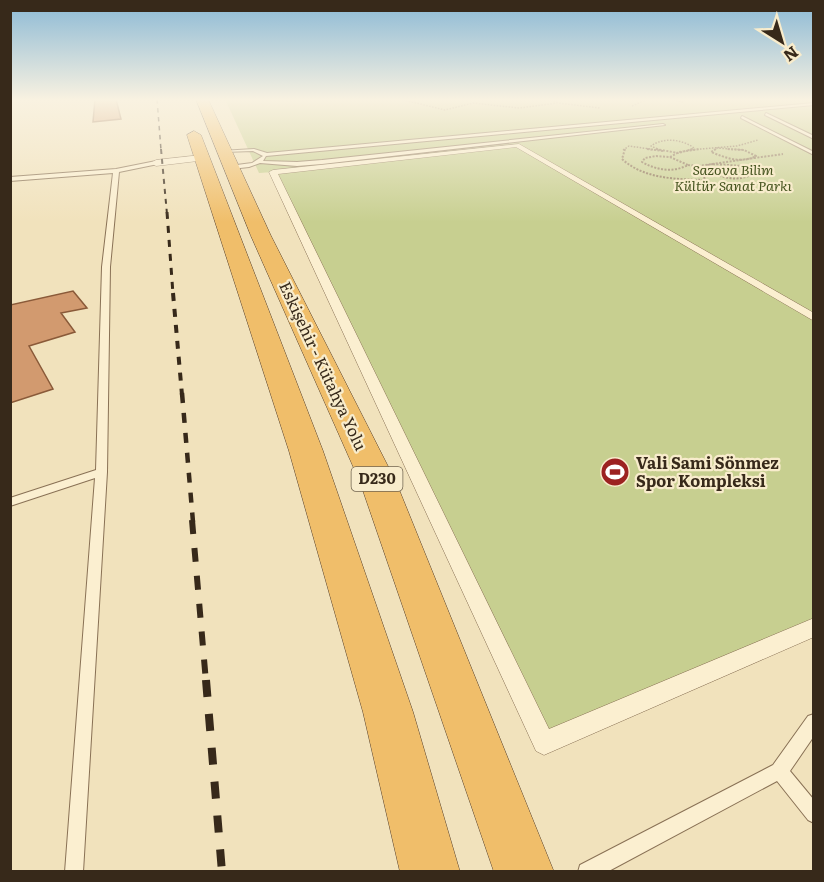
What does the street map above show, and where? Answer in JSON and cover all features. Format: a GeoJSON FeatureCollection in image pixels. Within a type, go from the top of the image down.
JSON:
{"type":"FeatureCollection","features":[{"type":"Feature","properties":{"kind":"highway","name":"Eskişehir - Kütahya Yolu"},"geometry":{"type":"LineString","coordinates":[[214,140],[229,159],[306,451],[388,712],[430,872]]}},
{"type":"Feature","properties":{"kind":"highway","name":"Eskişehir - Kütahya Yolu"},"geometry":{"type":"LineString","coordinates":[[221,140],[261,236],[378,482],[524,872]]}},
{"type":"Feature","properties":{"kind":"street"},"geometry":{"type":"LineString","coordinates":[[813,318],[517,145],[273,172],[544,743],[813,627]]}},
{"type":"Feature","properties":{"kind":"street"},"geometry":{"type":"LineString","coordinates":[[156,163],[229,159]]}},
{"type":"Feature","properties":{"kind":"lane"},"geometry":{"type":"LineString","coordinates":[[229,159],[414,140]]}},
{"type":"Feature","properties":{"kind":"lane"},"geometry":{"type":"LineString","coordinates":[[229,159],[297,164],[524,140]]}},
{"type":"Feature","properties":{"kind":"lane"},"geometry":{"type":"LineString","coordinates":[[788,140],[813,154]]}},
{"type":"Feature","properties":{"kind":"lane"},"geometry":{"type":"LineString","coordinates":[[229,159],[254,150],[266,154]]}},
{"type":"Feature","properties":{"kind":"lane"},"geometry":{"type":"LineString","coordinates":[[10,179],[116,171],[156,163]]}},
{"type":"Feature","properties":{"kind":"lane"},"geometry":{"type":"LineString","coordinates":[[74,872],[101,472],[106,267],[116,171]]}},
{"type":"Feature","properties":{"kind":"lane"},"geometry":{"type":"LineString","coordinates":[[10,502],[101,472]]}},
{"type":"Feature","properties":{"kind":"lane"},"geometry":{"type":"LineString","coordinates":[[587,872],[779,771],[813,722]]}},
{"type":"Feature","properties":{"kind":"lane"},"geometry":{"type":"LineString","coordinates":[[779,771],[813,814]]}},
{"type":"Feature","properties":{"kind":"path"},"geometry":{"type":"LineString","coordinates":[[706,169],[720,176],[736,178],[749,177],[754,173],[748,168],[734,164],[688,165],[669,170],[655,168],[642,162],[650,157],[670,157],[753,143],[757,140]]}},
{"type":"Feature","properties":{"kind":"path"},"geometry":{"type":"LineString","coordinates":[[663,151],[651,144],[664,141],[685,143],[693,147],[693,150],[689,152],[663,151],[629,146],[623,150],[622,159],[641,170],[669,177],[704,180],[708,165],[773,154],[789,154]]}},
{"type":"Feature","properties":{"kind":"path"},"geometry":{"type":"LineString","coordinates":[[717,148],[744,150],[756,156],[751,159],[731,159],[710,151],[717,148]]}},
{"type":"Feature","properties":{"kind":"path"},"geometry":{"type":"LineString","coordinates":[[670,157],[688,165]]}},
{"type":"Feature","properties":{"kind":"green space","name":"Vali Sami Sönmez Spor Kompleksi"},"geometry":{"type":"Polygon","coordinates":[[[244,140],[813,140],[813,627],[544,743],[273,172],[259,173],[244,140]]]}},
{"type":"Feature","properties":{"kind":"building"},"geometry":{"type":"Polygon","coordinates":[[[73,291],[87,308],[61,313],[75,332],[29,346],[53,389],[10,403],[10,305],[73,291]]]}},
{"type":"Feature","properties":{"kind":"railway"},"geometry":{"type":"LineString","coordinates":[[160,140],[161,150]]}},
{"type":"Feature","properties":{"kind":"railway"},"geometry":{"type":"LineString","coordinates":[[161,149],[167,214]]}},
{"type":"Feature","properties":{"kind":"railway"},"geometry":{"type":"LineString","coordinates":[[167,212],[173,294]]}},
{"type":"Feature","properties":{"kind":"railway"},"geometry":{"type":"LineString","coordinates":[[173,293],[182,395]]}},
{"type":"Feature","properties":{"kind":"railway"},"geometry":{"type":"LineString","coordinates":[[182,393],[193,522]]}},
{"type":"Feature","properties":{"kind":"railway"},"geometry":{"type":"LineString","coordinates":[[192,520],[206,682]]}},
{"type":"Feature","properties":{"kind":"railway"},"geometry":{"type":"LineString","coordinates":[[206,680],[222,872]]}},
{"type":"Feature","properties":{"kind":"place","name":"Vali Sami Sönmez Spor Kompleksi"},"geometry":{"type":"Point","coordinates":[615,472]}},
{"type":"Feature","properties":{"kind":"park label","name":"Sazova Bilim Kültür Sanat Parkı"},"geometry":{"type":"Point","coordinates":[733,178]}}]}
